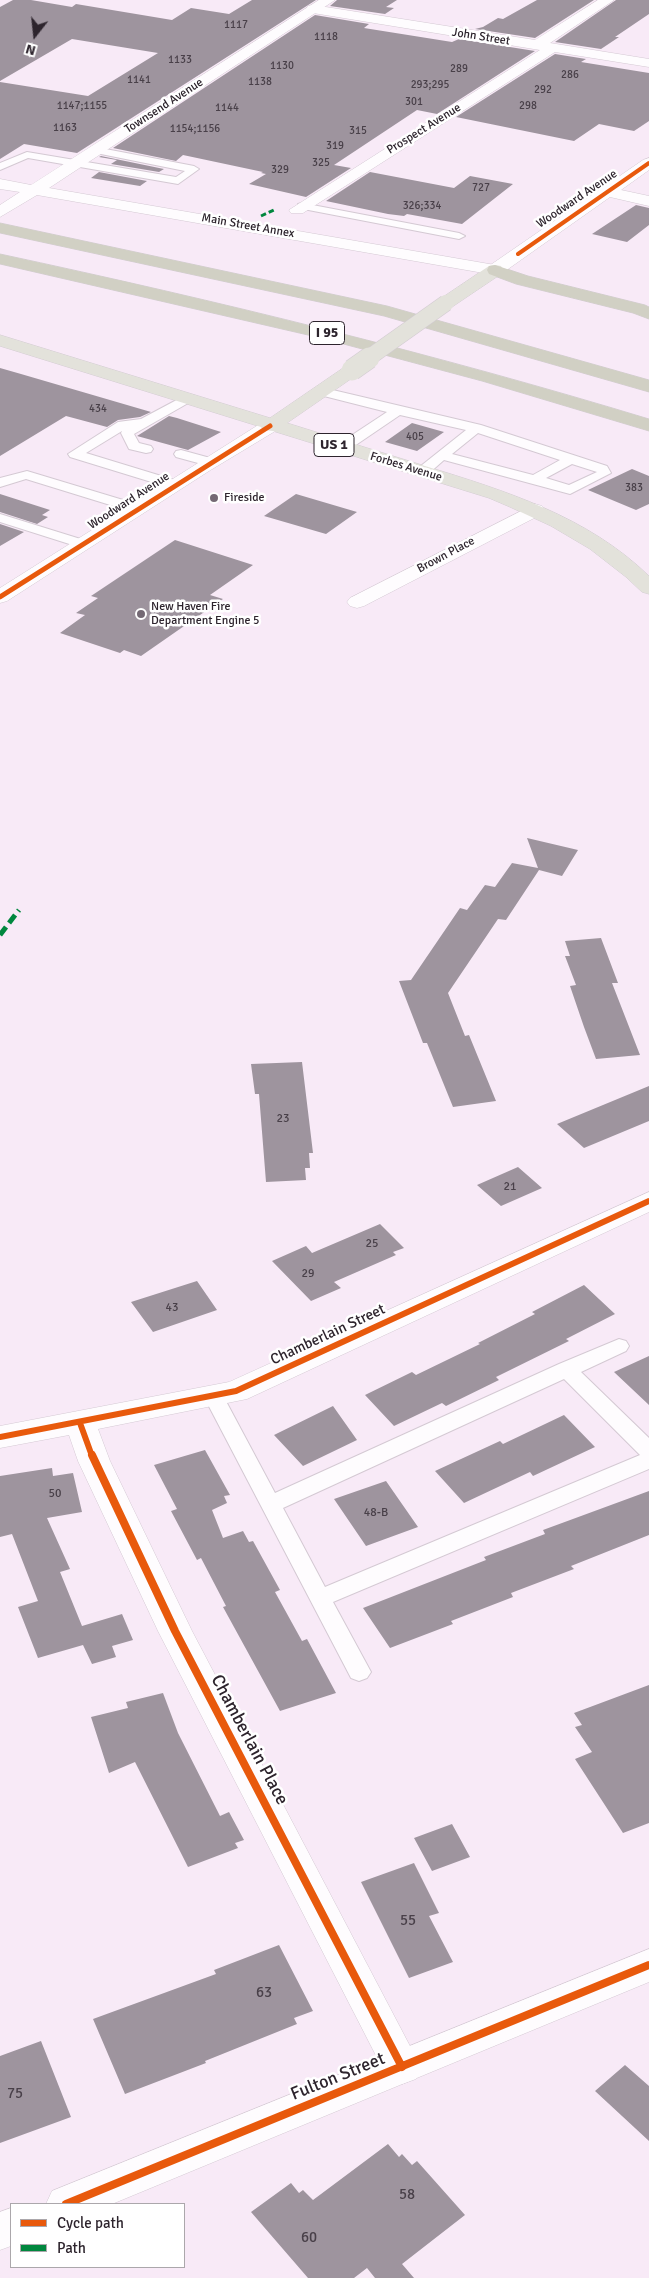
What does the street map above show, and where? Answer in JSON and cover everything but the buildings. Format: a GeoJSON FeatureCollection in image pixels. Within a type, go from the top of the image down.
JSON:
{"type":"FeatureCollection","features":[{"type":"Feature","properties":{"kind":"highway","name":"I 95"},"geometry":{"type":"LineString","coordinates":[[0,228],[387,311],[649,386]]}},
{"type":"Feature","properties":{"kind":"highway","name":"I 95"},"geometry":{"type":"LineString","coordinates":[[0,259],[145,290],[334,335],[479,374],[649,425]]}},
{"type":"Feature","properties":{"kind":"highway"},"geometry":{"type":"LineString","coordinates":[[495,270],[541,273],[623,288]]}},
{"type":"Feature","properties":{"kind":"highway"},"geometry":{"type":"LineString","coordinates":[[495,270],[522,280],[630,306],[649,314]]}},
{"type":"Feature","properties":{"kind":"main road","name":"Woodward Avenue"},"geometry":{"type":"LineString","coordinates":[[270,426],[495,270]]}},
{"type":"Feature","properties":{"kind":"main road","name":"Forbes Avenue"},"geometry":{"type":"LineString","coordinates":[[0,340],[270,426],[496,494],[535,510],[602,548],[649,588]]}},
{"type":"Feature","properties":{"kind":"street","name":"Townsend Avenue"},"geometry":{"type":"LineString","coordinates":[[3,210],[328,0]]}},
{"type":"Feature","properties":{"kind":"street"},"geometry":{"type":"LineString","coordinates":[[536,46],[607,0]]}},
{"type":"Feature","properties":{"kind":"street","name":"John Street"},"geometry":{"type":"LineString","coordinates":[[313,10],[649,63]]}},
{"type":"Feature","properties":{"kind":"street","name":"Prospect Avenue"},"geometry":{"type":"LineString","coordinates":[[300,208],[552,48]]}},
{"type":"Feature","properties":{"kind":"street","name":"Woodward Avenue"},"geometry":{"type":"LineString","coordinates":[[495,270],[649,162]]}},
{"type":"Feature","properties":{"kind":"street","name":"Main Street Annex"},"geometry":{"type":"LineString","coordinates":[[0,184],[495,270]]}},
{"type":"Feature","properties":{"kind":"street"},"geometry":{"type":"LineString","coordinates":[[607,192],[649,201]]}},
{"type":"Feature","properties":{"kind":"street","name":"Woodward Avenue"},"geometry":{"type":"LineString","coordinates":[[0,597],[270,426]]}},
{"type":"Feature","properties":{"kind":"street","name":"Brown Place"},"geometry":{"type":"LineString","coordinates":[[357,602],[535,510]]}},
{"type":"Feature","properties":{"kind":"street","name":"Chamberlain Street"},"geometry":{"type":"LineString","coordinates":[[0,1437],[80,1423],[236,1390],[649,1201]]}},
{"type":"Feature","properties":{"kind":"street","name":"Chamberlain Place"},"geometry":{"type":"LineString","coordinates":[[80,1423],[94,1461],[175,1631],[402,2067]]}},
{"type":"Feature","properties":{"kind":"street","name":"Fulton Street"},"geometry":{"type":"LineString","coordinates":[[68,2203],[649,1965]]}},
{"type":"Feature","properties":{"kind":"lane"},"geometry":{"type":"LineString","coordinates":[[4,165],[27,155],[178,181],[194,169],[95,150]]}},
{"type":"Feature","properties":{"kind":"lane"},"geometry":{"type":"LineString","coordinates":[[0,155],[20,158]]}},
{"type":"Feature","properties":{"kind":"lane"},"geometry":{"type":"LineString","coordinates":[[4,165],[61,172]]}},
{"type":"Feature","properties":{"kind":"lane"},"geometry":{"type":"LineString","coordinates":[[300,208],[459,236]]}},
{"type":"Feature","properties":{"kind":"lane"},"geometry":{"type":"LineString","coordinates":[[320,391],[476,428],[602,469],[604,473],[570,490],[535,478],[442,456]]}},
{"type":"Feature","properties":{"kind":"lane"},"geometry":{"type":"LineString","coordinates":[[150,447],[128,437],[127,433],[186,399]]}},
{"type":"Feature","properties":{"kind":"lane"},"geometry":{"type":"LineString","coordinates":[[342,448],[393,413],[400,411]]}},
{"type":"Feature","properties":{"kind":"lane"},"geometry":{"type":"LineString","coordinates":[[144,423],[123,426],[75,454],[176,485]]}},
{"type":"Feature","properties":{"kind":"lane"},"geometry":{"type":"LineString","coordinates":[[422,472],[476,428]]}},
{"type":"Feature","properties":{"kind":"lane"},"geometry":{"type":"LineString","coordinates":[[178,456],[206,465]]}},
{"type":"Feature","properties":{"kind":"lane"},"geometry":{"type":"LineString","coordinates":[[535,478],[571,459]]}},
{"type":"Feature","properties":{"kind":"lane"},"geometry":{"type":"LineString","coordinates":[[0,483],[14,477],[27,475],[138,509]]}},
{"type":"Feature","properties":{"kind":"lane"},"geometry":{"type":"LineString","coordinates":[[0,518],[82,544]]}},
{"type":"Feature","properties":{"kind":"lane"},"geometry":{"type":"LineString","coordinates":[[271,1504],[619,1346]]}},
{"type":"Feature","properties":{"kind":"lane"},"geometry":{"type":"LineString","coordinates":[[566,1369],[649,1451]]}},
{"type":"Feature","properties":{"kind":"lane"},"geometry":{"type":"LineString","coordinates":[[213,1395],[359,1672]]}},
{"type":"Feature","properties":{"kind":"lane"},"geometry":{"type":"LineString","coordinates":[[321,1598],[649,1460]]}},
{"type":"Feature","properties":{"kind":"marked path"},"geometry":{"type":"LineString","coordinates":[[261,216],[276,209]]}},
{"type":"Feature","properties":{"kind":"marked path"},"geometry":{"type":"LineString","coordinates":[[0,935],[19,910]]}},
{"type":"Feature","properties":{"kind":"cycle path"},"geometry":{"type":"LineString","coordinates":[[518,254],[649,163]]}},
{"type":"Feature","properties":{"kind":"cycle path"},"geometry":{"type":"LineString","coordinates":[[0,597],[202,467],[270,426]]}},
{"type":"Feature","properties":{"kind":"cycle path"},"geometry":{"type":"LineString","coordinates":[[0,1437],[236,1391],[649,1201]]}},
{"type":"Feature","properties":{"kind":"cycle path"},"geometry":{"type":"LineString","coordinates":[[80,1423],[94,1461],[175,1631],[402,2067]]}},
{"type":"Feature","properties":{"kind":"cycle path"},"geometry":{"type":"LineString","coordinates":[[68,2203],[649,1965]]}},
{"type":"Feature","properties":{"kind":"place","name":"Fireside"},"geometry":{"type":"Point","coordinates":[214,498]}},
{"type":"Feature","properties":{"kind":"place","name":"New Haven Fire Department Engine 5"},"geometry":{"type":"Point","coordinates":[141,614]}}]}
